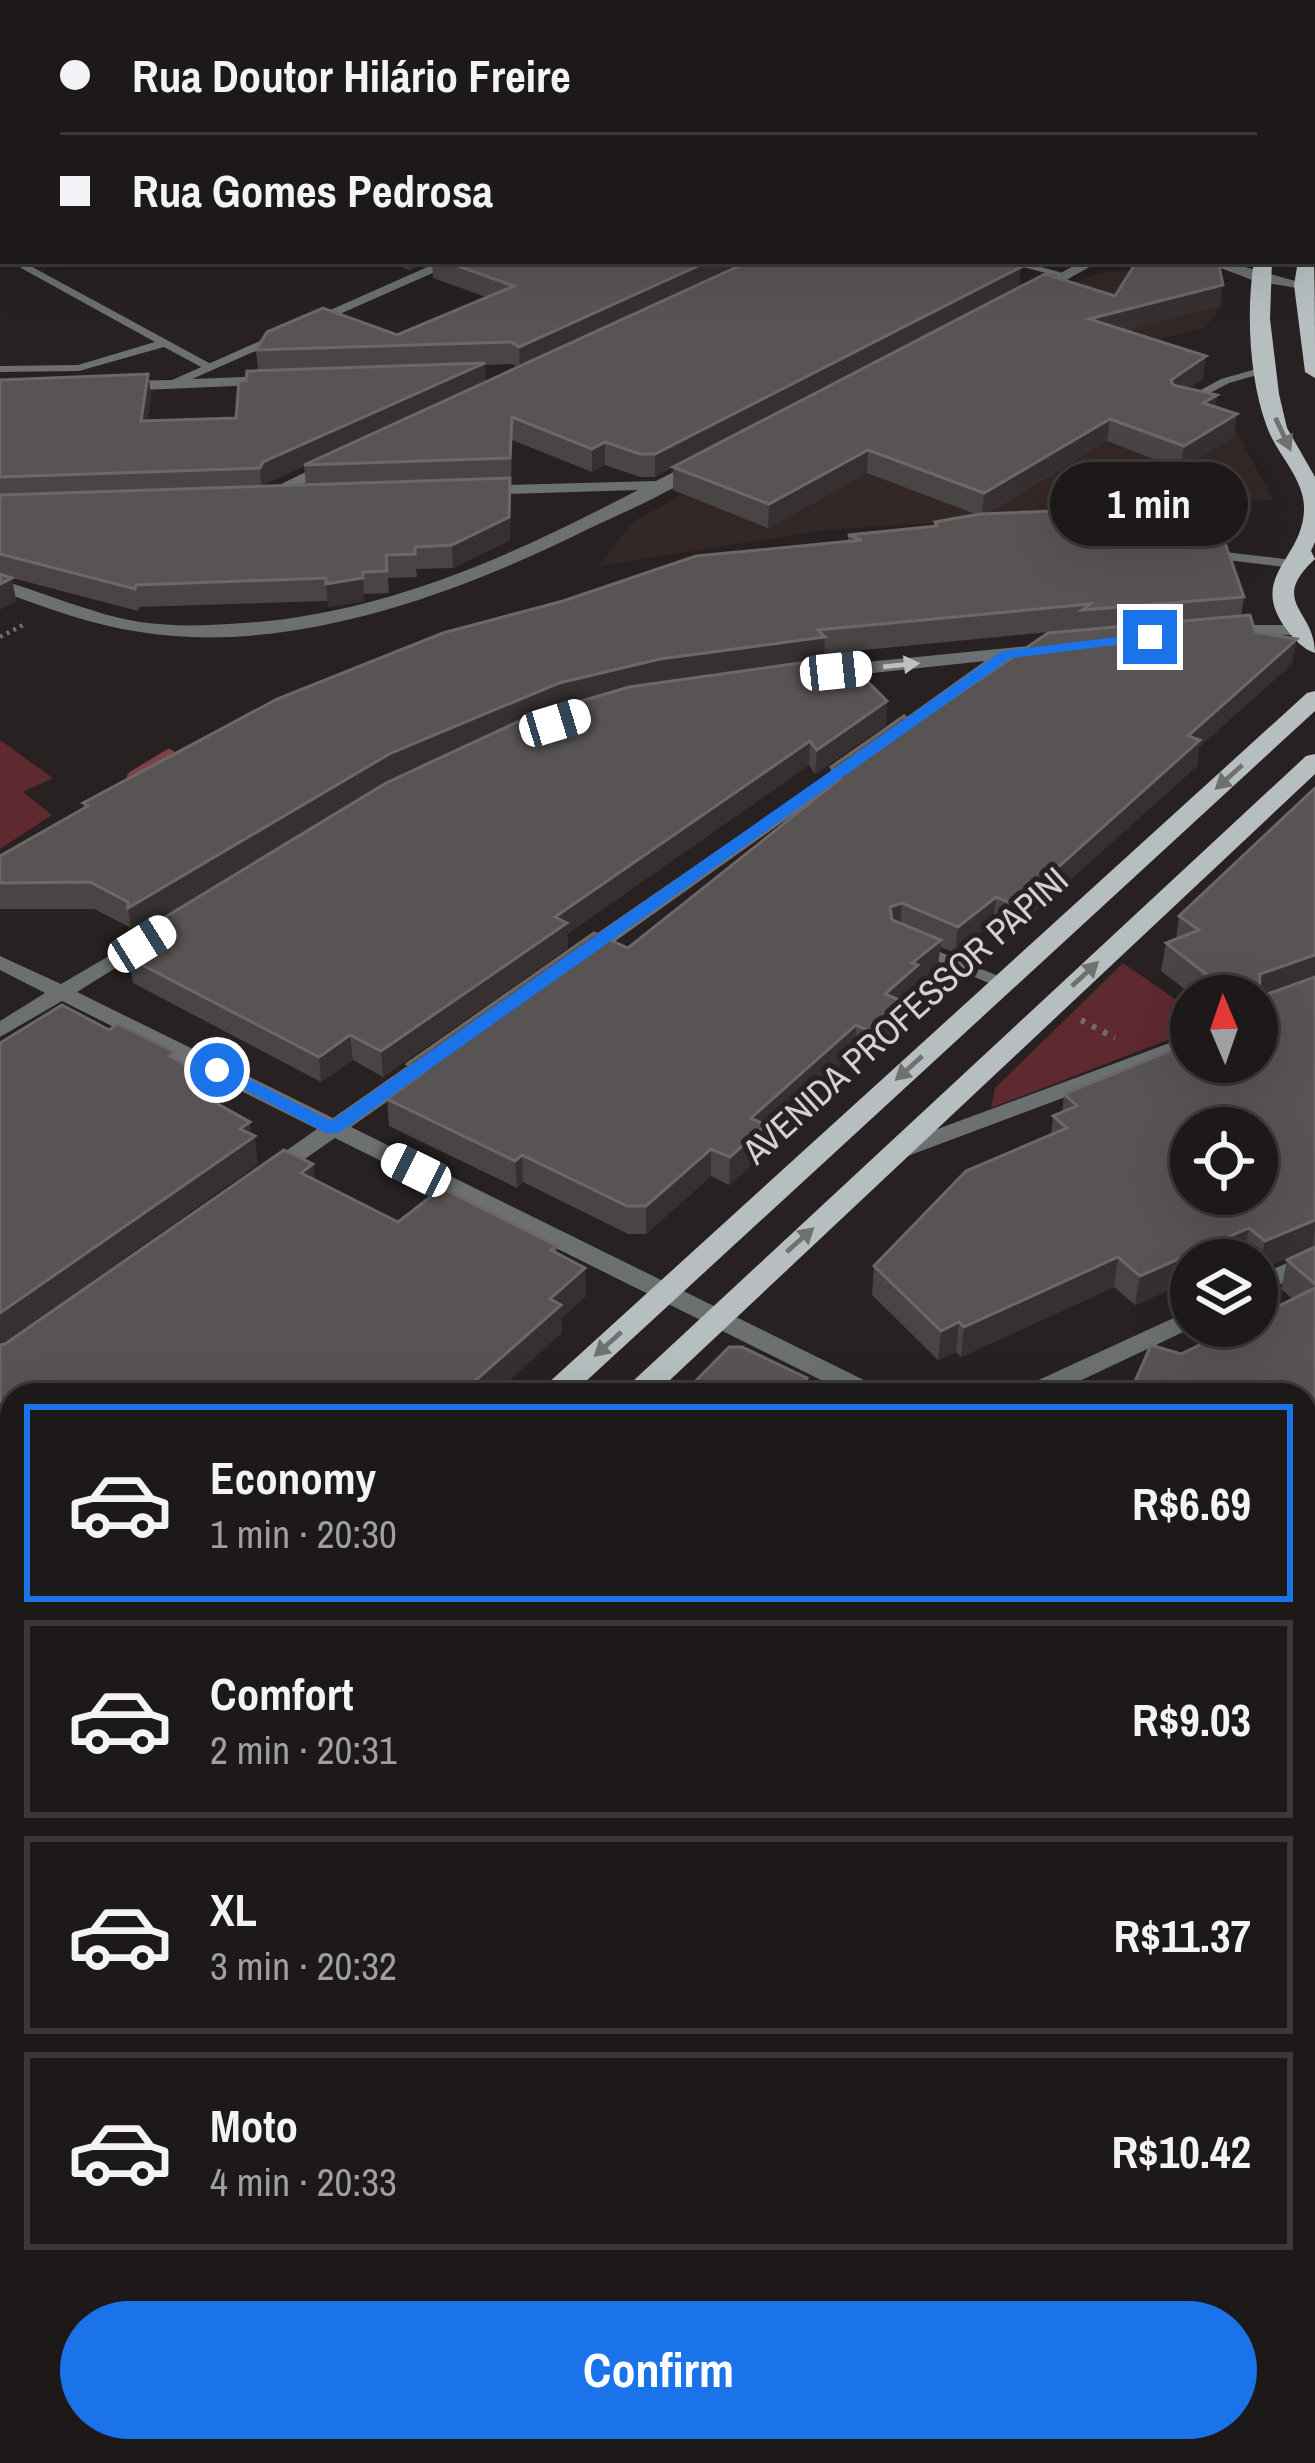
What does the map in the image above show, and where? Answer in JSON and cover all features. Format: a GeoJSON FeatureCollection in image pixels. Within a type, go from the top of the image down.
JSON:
{"type":"FeatureCollection","features":[{"type":"Feature","properties":{"kind":"main road"},"geometry":{"type":"LineString","coordinates":[[1306,264],[1303,285],[1315,372]]}},
{"type":"Feature","properties":{"kind":"main road"},"geometry":{"type":"LineString","coordinates":[[1262,270],[1277,427],[1312,492],[1315,514],[1281,584],[1281,607],[1296,630],[1315,646]]}},
{"type":"Feature","properties":{"kind":"main road"},"geometry":{"type":"LineString","coordinates":[[1293,564],[1315,550]]}},
{"type":"Feature","properties":{"kind":"main road","name":"AVENIDA PROFESSOR PAPINI"},"geometry":{"type":"LineString","coordinates":[[564,1383],[1315,698]]}},
{"type":"Feature","properties":{"kind":"main road"},"geometry":{"type":"LineString","coordinates":[[647,1383],[1315,761]]}},
{"type":"Feature","properties":{"kind":"main road"},"geometry":{"type":"LineString","coordinates":[[949,1031],[1000,1054]]}},
{"type":"Feature","properties":{"kind":"street"},"geometry":{"type":"LineString","coordinates":[[166,385],[445,264]]}},
{"type":"Feature","properties":{"kind":"street"},"geometry":{"type":"LineString","coordinates":[[1005,307],[1087,264]]}},
{"type":"Feature","properties":{"kind":"street"},"geometry":{"type":"LineString","coordinates":[[1227,264],[1303,285]]}},
{"type":"Feature","properties":{"kind":"street"},"geometry":{"type":"LineString","coordinates":[[95,387],[301,380]]}},
{"type":"Feature","properties":{"kind":"street"},"geometry":{"type":"LineString","coordinates":[[263,496],[360,452]]}},
{"type":"Feature","properties":{"kind":"street"},"geometry":{"type":"LineString","coordinates":[[0,585],[145,628],[199,631],[344,617],[427,596],[538,548],[722,453]]}},
{"type":"Feature","properties":{"kind":"street"},"geometry":{"type":"LineString","coordinates":[[465,490],[661,484]]}},
{"type":"Feature","properties":{"kind":"street"},"geometry":{"type":"LineString","coordinates":[[239,498],[308,495]]}},
{"type":"Feature","properties":{"kind":"street"},"geometry":{"type":"LineString","coordinates":[[1198,631],[1296,630]]}},
{"type":"Feature","properties":{"kind":"street"},"geometry":{"type":"LineString","coordinates":[[797,675],[1078,646]]}},
{"type":"Feature","properties":{"kind":"street"},"geometry":{"type":"LineString","coordinates":[[565,966],[1007,654]]}},
{"type":"Feature","properties":{"kind":"street"},"geometry":{"type":"LineString","coordinates":[[0,1030],[181,920]]}},
{"type":"Feature","properties":{"kind":"street"},"geometry":{"type":"LineString","coordinates":[[0,962],[848,1383]]}},
{"type":"Feature","properties":{"kind":"street"},"geometry":{"type":"LineString","coordinates":[[254,1184],[449,1047]]}},
{"type":"Feature","properties":{"kind":"street"},"geometry":{"type":"LineString","coordinates":[[897,1152],[1170,1050]]}},
{"type":"Feature","properties":{"kind":"street"},"geometry":{"type":"LineString","coordinates":[[1278,1276],[1315,1259]]}},
{"type":"Feature","properties":{"kind":"street"},"geometry":{"type":"LineString","coordinates":[[1053,1383],[1170,1328]]}},
{"type":"Feature","properties":{"kind":"lane"},"geometry":{"type":"LineString","coordinates":[[1018,264],[1065,275]]}},
{"type":"Feature","properties":{"kind":"lane"},"geometry":{"type":"LineString","coordinates":[[25,266],[207,366]]}},
{"type":"Feature","properties":{"kind":"lane"},"geometry":{"type":"LineString","coordinates":[[0,369],[79,368],[164,343]]}},
{"type":"Feature","properties":{"kind":"lane"},"geometry":{"type":"LineString","coordinates":[[1180,405],[1225,381],[1268,369]]}},
{"type":"Feature","properties":{"kind":"lane"},"geometry":{"type":"LineString","coordinates":[[1201,553],[1293,564]]}},
{"type":"Feature","properties":{"kind":"lane"},"geometry":{"type":"LineString","coordinates":[[898,939],[1002,983]]}},
{"type":"Feature","properties":{"kind":"path"},"geometry":{"type":"LineString","coordinates":[[1055,1003],[1104,1035],[1170,1045]]}},
{"type":"Feature","properties":{"kind":"shaded area"},"geometry":{"type":"Polygon","coordinates":[[[1135,270],[1220,292],[1222,305],[1205,328],[1146,342],[1130,378],[1226,411],[1273,500],[825,530],[598,566],[634,521],[1068,285],[1099,273],[1135,270]]]}},
{"type":"Feature","properties":{"kind":"shaded area"},"geometry":{"type":"Polygon","coordinates":[[[0,740],[53,778],[23,792],[52,815],[0,849],[0,740]]]}},
{"type":"Feature","properties":{"kind":"shaded area"},"geometry":{"type":"Polygon","coordinates":[[[1123,963],[1170,995],[1170,1039],[991,1108],[995,1088],[1123,963]]]}},
{"type":"Feature","properties":{"kind":"building"},"geometry":{"type":"Polygon","coordinates":[[[452,264],[702,264],[519,347],[511,342],[256,350],[267,332],[323,308],[397,335],[514,286],[452,264]]]}},
{"type":"Feature","properties":{"kind":"building"},"geometry":{"type":"Polygon","coordinates":[[[743,264],[1021,267],[655,454],[605,442],[592,449],[512,417],[510,458],[304,465],[743,264]]]}},
{"type":"Feature","properties":{"kind":"building"},"geometry":{"type":"Polygon","coordinates":[[[1135,264],[1219,264],[1223,285],[1089,319],[1206,356],[1171,380],[1173,385],[1217,395],[1203,403],[1237,414],[1184,446],[1110,419],[984,493],[868,450],[769,504],[673,467],[1045,274],[1115,296],[1135,264]]]}},
{"type":"Feature","properties":{"kind":"building"},"geometry":{"type":"Polygon","coordinates":[[[485,363],[263,462],[260,468],[0,477],[0,380],[148,374],[141,421],[236,418],[239,381],[246,381],[247,371],[485,363]]]}},
{"type":"Feature","properties":{"kind":"building"},"geometry":{"type":"Polygon","coordinates":[[[510,478],[509,517],[452,545],[386,555],[387,571],[363,572],[363,578],[326,584],[326,578],[136,585],[135,589],[0,554],[0,495],[510,478]]]}},
{"type":"Feature","properties":{"kind":"building"},"geometry":{"type":"Polygon","coordinates":[[[1130,508],[1176,533],[1224,540],[1244,597],[1082,610],[1090,604],[818,630],[825,637],[660,659],[559,683],[391,753],[128,908],[128,902],[90,882],[0,883],[0,856],[88,806],[83,803],[277,699],[443,633],[563,601],[696,556],[862,540],[848,535],[937,526],[935,522],[980,514],[1130,508]]]}},
{"type":"Feature","properties":{"kind":"building"},"geometry":{"type":"Polygon","coordinates":[[[1250,615],[1255,632],[1297,639],[1188,736],[1200,740],[1016,905],[996,897],[958,927],[902,903],[890,907],[892,920],[941,940],[885,994],[904,1002],[871,1032],[856,1025],[751,1118],[766,1125],[730,1157],[711,1149],[646,1206],[627,1206],[522,1155],[515,1161],[387,1099],[423,1073],[407,1064],[594,933],[628,948],[840,779],[831,767],[904,716],[913,725],[1048,633],[1250,615]]]}},
{"type":"Feature","properties":{"kind":"building"},"geometry":{"type":"Polygon","coordinates":[[[843,657],[887,701],[817,750],[810,741],[555,917],[567,923],[381,1051],[350,1035],[319,1057],[129,958],[129,939],[386,783],[528,717],[629,687],[843,657]]]}},
{"type":"Feature","properties":{"kind":"building"},"geometry":{"type":"Polygon","coordinates":[[[1315,788],[1315,955],[1260,975],[1207,975],[1166,943],[1199,930],[1179,916],[1315,788]]]}},
{"type":"Feature","properties":{"kind":"building"},"geometry":{"type":"Polygon","coordinates":[[[1315,977],[1315,1220],[1270,1239],[1249,1228],[1224,1239],[1170,1239],[1170,1263],[1140,1276],[1118,1257],[964,1327],[959,1322],[941,1331],[874,1266],[966,1171],[1067,1128],[1053,1116],[1077,1106],[1064,1094],[1170,1051],[1170,1083],[1278,1083],[1278,990],[1315,977]]]}},
{"type":"Feature","properties":{"kind":"building"},"geometry":{"type":"Polygon","coordinates":[[[62,1005],[109,1030],[118,1024],[175,1052],[170,1056],[215,1081],[198,1093],[250,1122],[240,1129],[255,1136],[0,1313],[0,1043],[62,1005]]]}},
{"type":"Feature","properties":{"kind":"building"},"geometry":{"type":"Polygon","coordinates":[[[284,1150],[313,1164],[301,1173],[398,1222],[442,1188],[557,1246],[551,1250],[585,1268],[550,1299],[561,1305],[473,1383],[0,1383],[0,1345],[284,1150]]]}},
{"type":"Feature","properties":{"kind":"building"},"geometry":{"type":"Polygon","coordinates":[[[1315,1247],[1315,1284],[1287,1260],[1315,1247]]]}},
{"type":"Feature","properties":{"kind":"building"},"geometry":{"type":"Polygon","coordinates":[[[1315,1288],[1315,1383],[1134,1383],[1151,1345],[1181,1354],[1195,1347],[1278,1347],[1278,1306],[1315,1288]]]}},
{"type":"Feature","properties":{"kind":"building"},"geometry":{"type":"Polygon","coordinates":[[[729,1347],[742,1347],[807,1378],[803,1383],[694,1383],[729,1347]]]}},
{"type":"Feature","properties":{"kind":"waterway"},"geometry":{"type":"LineString","coordinates":[[133,777],[169,755]]}},
{"type":"Feature","properties":{"kind":"route"},"geometry":{"type":"LineString","coordinates":[[217,1070],[332,1129],[1007,654],[1150,637]]}}]}
